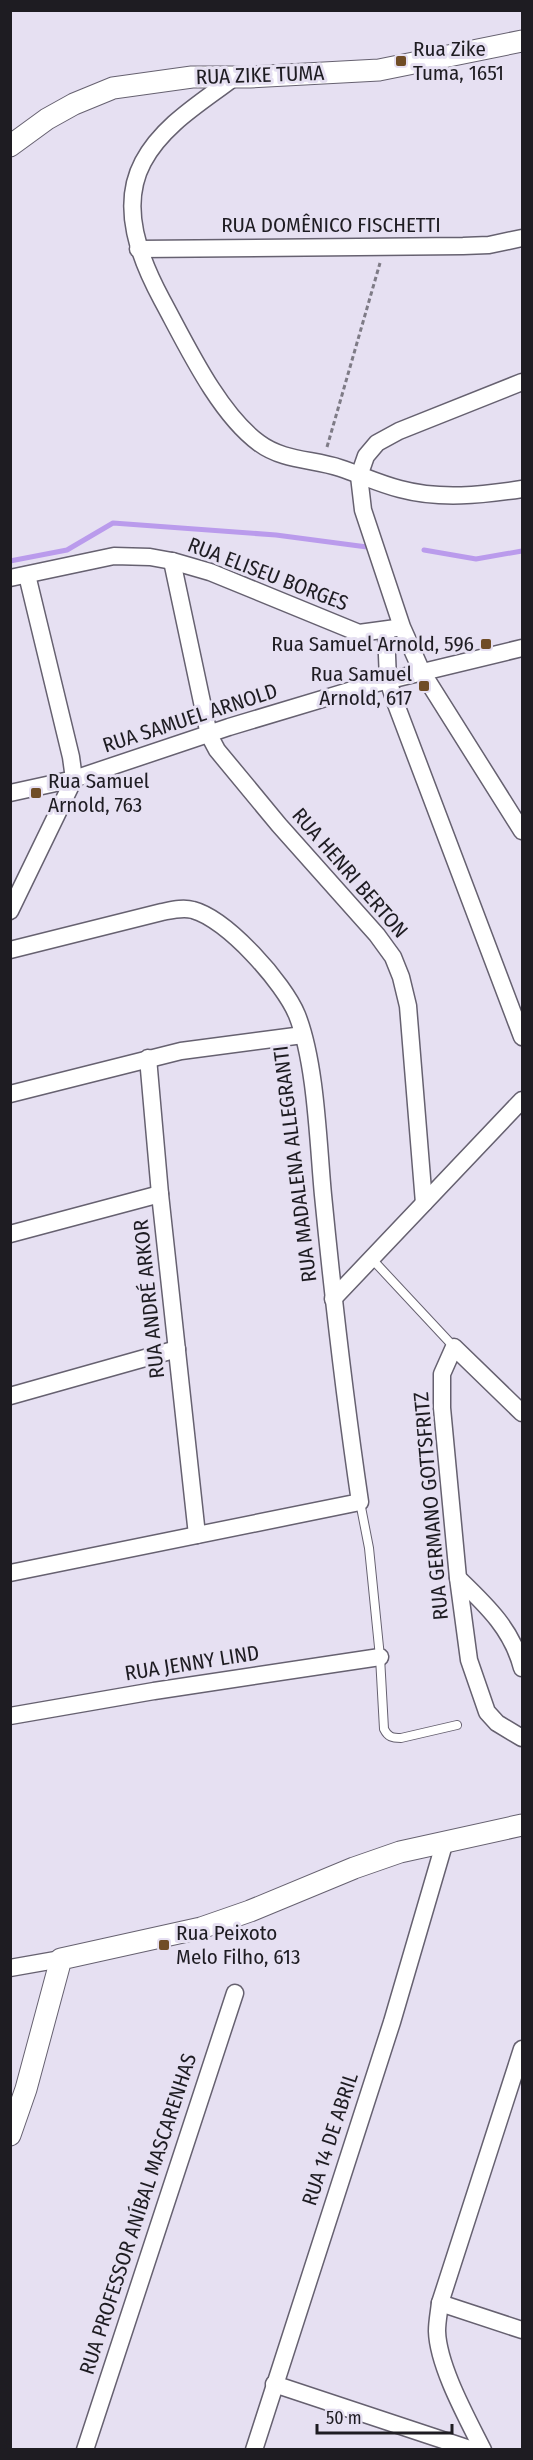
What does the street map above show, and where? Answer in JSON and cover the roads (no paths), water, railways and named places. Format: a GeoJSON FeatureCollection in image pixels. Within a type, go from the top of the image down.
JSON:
{"type":"FeatureCollection","features":[{"type":"Feature","properties":{"kind":"street","name":"RUA ZIKE TUMA"},"geometry":{"type":"LineString","coordinates":[[10,146],[47,119],[74,104],[113,88],[192,77],[379,70],[522,41]]}},
{"type":"Feature","properties":{"kind":"street"},"geometry":{"type":"LineString","coordinates":[[236,76],[172,125],[154,144],[142,163],[134,196],[134,228],[138,249],[152,280],[199,367],[239,425],[258,443],[281,455],[322,464],[402,490],[443,496],[481,495],[522,489]]}},
{"type":"Feature","properties":{"kind":"street","name":"RUA DOMÊNICO FISCHETTI"},"geometry":{"type":"LineString","coordinates":[[138,249],[489,245],[522,238]]}},
{"type":"Feature","properties":{"kind":"street"},"geometry":{"type":"LineString","coordinates":[[522,381],[399,431],[376,443],[366,456],[358,476],[363,510],[394,629],[522,831]]}},
{"type":"Feature","properties":{"kind":"street","name":"RUA ELISEU BORGES"},"geometry":{"type":"LineString","coordinates":[[19,577],[114,556],[150,557],[210,572],[359,633],[394,629]]}},
{"type":"Feature","properties":{"kind":"street"},"geometry":{"type":"LineString","coordinates":[[172,561],[209,735]]}},
{"type":"Feature","properties":{"kind":"street"},"geometry":{"type":"LineString","coordinates":[[10,910],[74,779],[71,757],[19,577]]}},
{"type":"Feature","properties":{"kind":"street"},"geometry":{"type":"LineString","coordinates":[[394,629],[388,680],[522,1037]]}},
{"type":"Feature","properties":{"kind":"street","name":"RUA SAMUEL ARNOLD"},"geometry":{"type":"LineString","coordinates":[[10,794],[74,779],[230,727],[388,680],[522,648]]}},
{"type":"Feature","properties":{"kind":"street","name":"RUA HENRI BERTON"},"geometry":{"type":"LineString","coordinates":[[209,735],[217,750],[279,825],[377,935],[393,957],[408,1006],[424,1203]]}},
{"type":"Feature","properties":{"kind":"street","name":"RUA MADALENA ALLEGRANTI"},"geometry":{"type":"LineString","coordinates":[[10,950],[184,908],[208,916],[246,947],[269,971],[290,999],[303,1035],[317,1128],[333,1299],[360,1502]]}},
{"type":"Feature","properties":{"kind":"street"},"geometry":{"type":"LineString","coordinates":[[10,1094],[181,1050],[303,1035]]}},
{"type":"Feature","properties":{"kind":"street","name":"RUA ANDRÉ ARKOR"},"geometry":{"type":"LineString","coordinates":[[148,1058],[160,1194],[197,1535]]}},
{"type":"Feature","properties":{"kind":"street"},"geometry":{"type":"LineString","coordinates":[[333,1299],[522,1100]]}},
{"type":"Feature","properties":{"kind":"street"},"geometry":{"type":"LineString","coordinates":[[10,1234],[160,1194]]}},
{"type":"Feature","properties":{"kind":"street"},"geometry":{"type":"LineString","coordinates":[[454,1347],[522,1413]]}},
{"type":"Feature","properties":{"kind":"street","name":"RUA GERMANO GOTTSFRITZ"},"geometry":{"type":"LineString","coordinates":[[454,1347],[442,1374],[442,1388],[458,1578],[469,1660],[487,1712],[497,1723],[522,1738]]}},
{"type":"Feature","properties":{"kind":"street"},"geometry":{"type":"LineString","coordinates":[[10,1396],[177,1349]]}},
{"type":"Feature","properties":{"kind":"street"},"geometry":{"type":"LineString","coordinates":[[10,1573],[360,1502]]}},
{"type":"Feature","properties":{"kind":"street"},"geometry":{"type":"LineString","coordinates":[[458,1578],[495,1614],[509,1633],[518,1651],[522,1668]]}},
{"type":"Feature","properties":{"kind":"street","name":"RUA JENNY LIND"},"geometry":{"type":"LineString","coordinates":[[10,1716],[154,1691],[380,1657]]}},
{"type":"Feature","properties":{"kind":"street"},"geometry":{"type":"LineString","coordinates":[[10,1968],[201,1928],[400,1852],[522,1825]]}},
{"type":"Feature","properties":{"kind":"street","name":"RUA 14 DE ABRIL"},"geometry":{"type":"LineString","coordinates":[[254,2450],[392,2022],[445,1841]]}},
{"type":"Feature","properties":{"kind":"street"},"geometry":{"type":"LineString","coordinates":[[10,2135],[18,2090],[61,1959]]}},
{"type":"Feature","properties":{"kind":"street","name":"RUA PROFESSOR ANÍBAL MASCARENHAS"},"geometry":{"type":"LineString","coordinates":[[85,2450],[235,1993]]}},
{"type":"Feature","properties":{"kind":"street"},"geometry":{"type":"LineString","coordinates":[[483,2450],[451,2381],[437,2332],[440,2303],[522,2049]]}},
{"type":"Feature","properties":{"kind":"street"},"geometry":{"type":"LineString","coordinates":[[440,2303],[522,2330]]}},
{"type":"Feature","properties":{"kind":"street"},"geometry":{"type":"LineString","coordinates":[[274,2384],[473,2450]]}},
{"type":"Feature","properties":{"kind":"lane"},"geometry":{"type":"LineString","coordinates":[[371,1258],[454,1347]]}},
{"type":"Feature","properties":{"kind":"lane"},"geometry":{"type":"LineString","coordinates":[[360,1502],[369,1548],[380,1657],[383,1720],[387,1735],[401,1738],[457,1725]]}},
{"type":"Feature","properties":{"kind":"waterway"},"geometry":{"type":"LineString","coordinates":[[10,561],[67,550],[113,523],[276,535],[367,547]]}},
{"type":"Feature","properties":{"kind":"waterway"},"geometry":{"type":"LineString","coordinates":[[424,550],[476,559],[522,551]]}},
{"type":"Feature","properties":{"kind":"place","name":"Rua Zike Tuma, 1651"},"geometry":{"type":"Point","coordinates":[401,61]}},
{"type":"Feature","properties":{"kind":"place","name":"Rua Samuel Arnold, 596"},"geometry":{"type":"Point","coordinates":[486,644]}},
{"type":"Feature","properties":{"kind":"place","name":"Rua Samuel Arnold, 617"},"geometry":{"type":"Point","coordinates":[424,686]}},
{"type":"Feature","properties":{"kind":"place","name":"Rua Samuel Arnold, 763"},"geometry":{"type":"Point","coordinates":[36,793]}},
{"type":"Feature","properties":{"kind":"place","name":"Rua Peixoto Melo Filho, 613"},"geometry":{"type":"Point","coordinates":[164,1945]}}]}
